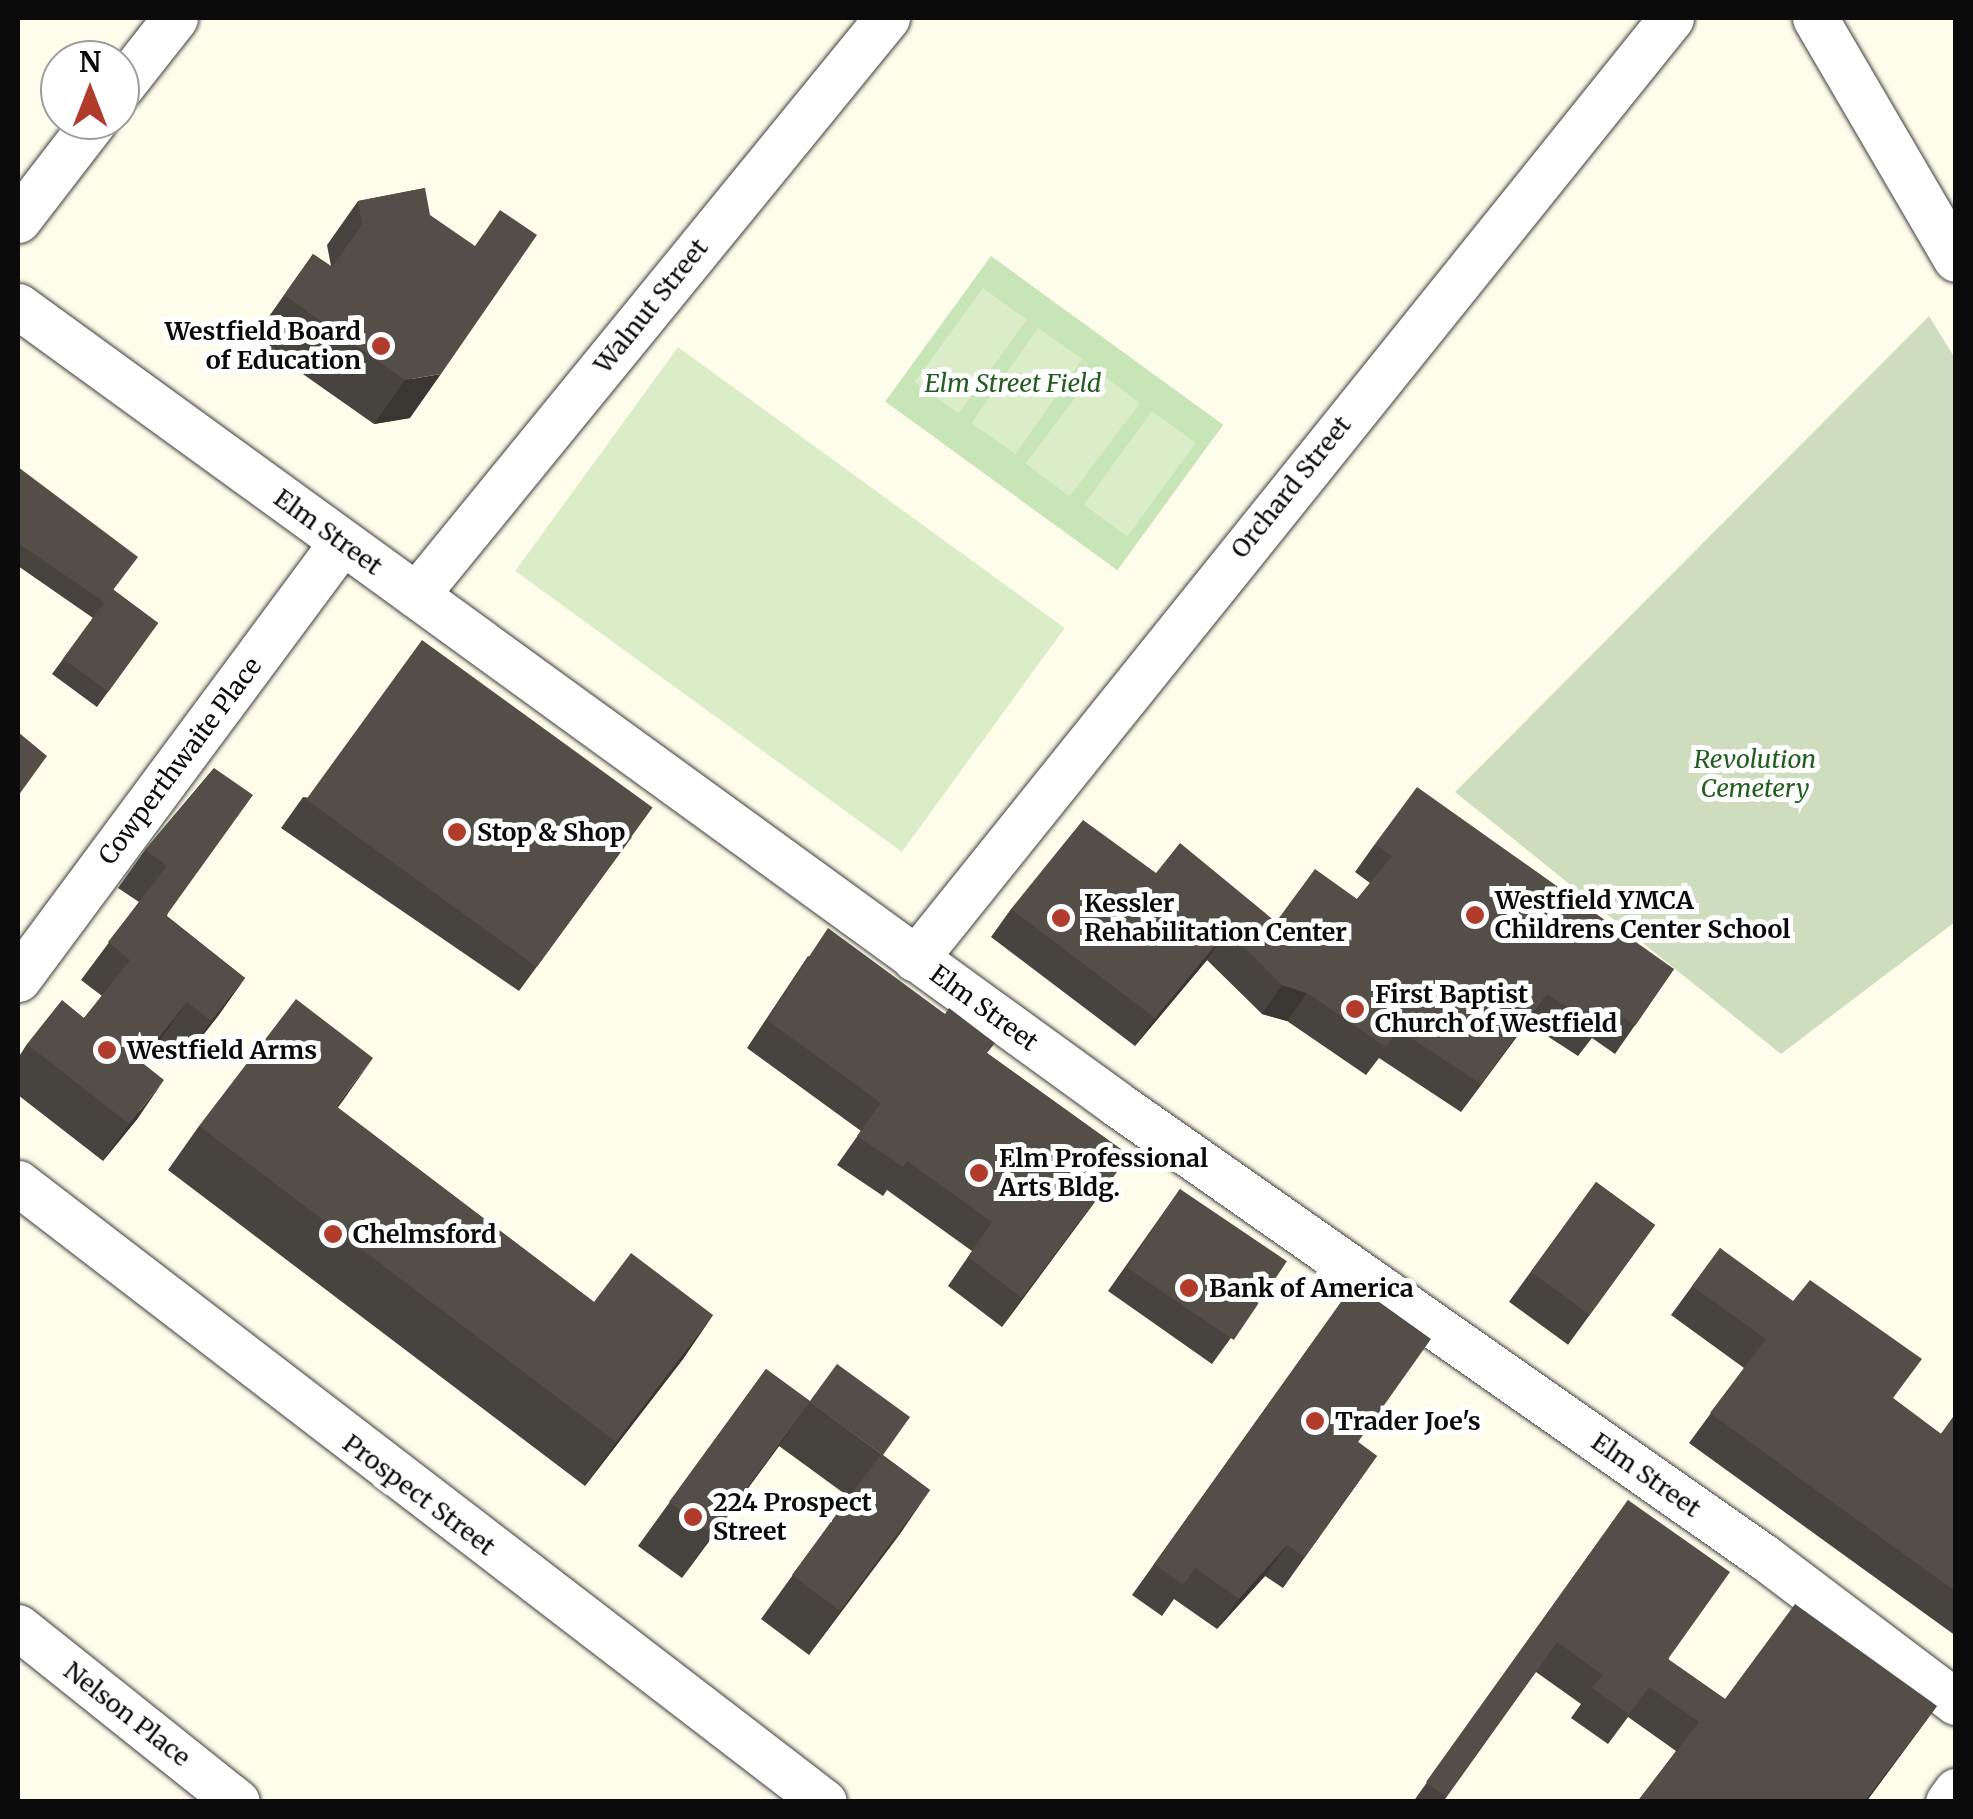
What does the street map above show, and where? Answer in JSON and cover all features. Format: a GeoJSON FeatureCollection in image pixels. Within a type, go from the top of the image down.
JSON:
{"type":"FeatureCollection","features":[{"type":"Feature","properties":{"kind":"street"},"geometry":{"type":"LineString","coordinates":[[140,63],[175,18]]}},
{"type":"Feature","properties":{"kind":"street","name":"Walnut Street"},"geometry":{"type":"LineString","coordinates":[[416,595],[887,18]]}},
{"type":"Feature","properties":{"kind":"street","name":"Orchard Street"},"geometry":{"type":"LineString","coordinates":[[915,958],[1671,18]]}},
{"type":"Feature","properties":{"kind":"street"},"geometry":{"type":"LineString","coordinates":[[1816,18],[1956,259]]}},
{"type":"Feature","properties":{"kind":"street"},"geometry":{"type":"LineString","coordinates":[[18,220],[80,140]]}},
{"type":"Feature","properties":{"kind":"street","name":"Elm Street"},"geometry":{"type":"LineString","coordinates":[[18,306],[915,958],[1764,1557],[1956,1702]]}},
{"type":"Feature","properties":{"kind":"street","name":"Cowperthwaite Place"},"geometry":{"type":"LineString","coordinates":[[18,979],[342,542]]}},
{"type":"Feature","properties":{"kind":"street","name":"Prospect Street"},"geometry":{"type":"LineString","coordinates":[[18,1183],[824,1802]]}},
{"type":"Feature","properties":{"kind":"street","name":"Nelson Place"},"geometry":{"type":"LineString","coordinates":[[18,1628],[237,1802]]}},
{"type":"Feature","properties":{"kind":"street"},"geometry":{"type":"LineString","coordinates":[[1948,1802],[1956,1791]]}},
{"type":"Feature","properties":{"kind":"green space","name":"Elm Street Field"},"geometry":{"type":"Polygon","coordinates":[[[991,256],[1223,425],[1117,570],[885,402],[991,256]]]}},
{"type":"Feature","properties":{"kind":"green space"},"geometry":{"type":"Polygon","coordinates":[[[983,288],[1027,320],[959,414],[915,382],[983,288]]]}},
{"type":"Feature","properties":{"kind":"green space","name":"Revolution Cemetery"},"geometry":{"type":"Polygon","coordinates":[[[1929,316],[1956,360],[1955,922],[1781,1054],[1455,792],[1929,316]]]}},
{"type":"Feature","properties":{"kind":"green space"},"geometry":{"type":"Polygon","coordinates":[[[1038,328],[1082,359],[1016,454],[971,423],[1038,328]]]}},
{"type":"Feature","properties":{"kind":"green space"},"geometry":{"type":"Polygon","coordinates":[[[678,347],[1065,628],[902,852],[515,571],[678,347]]]}},
{"type":"Feature","properties":{"kind":"green space"},"geometry":{"type":"Polygon","coordinates":[[[1096,370],[1140,403],[1070,497],[1026,463],[1096,370]]]}},
{"type":"Feature","properties":{"kind":"green space"},"geometry":{"type":"Polygon","coordinates":[[[1152,411],[1196,443],[1128,537],[1084,505],[1152,411]]]}},
{"type":"Feature","properties":{"kind":"building"},"geometry":{"type":"Polygon","coordinates":[[[425,188],[430,215],[475,246],[500,210],[537,235],[441,374],[405,380],[284,295],[313,254],[332,267],[362,225],[358,201],[425,188]]]}},
{"type":"Feature","properties":{"kind":"building"},"geometry":{"type":"Polygon","coordinates":[[[18,467],[138,557],[104,602],[18,543],[18,467]]]}},
{"type":"Feature","properties":{"kind":"building"},"geometry":{"type":"Polygon","coordinates":[[[113,590],[158,623],[108,692],[63,659],[113,590]]]}},
{"type":"Feature","properties":{"kind":"building","name":"Stop & Shop"},"geometry":{"type":"Polygon","coordinates":[[[422,640],[653,808],[537,967],[306,799],[422,640]]]}},
{"type":"Feature","properties":{"kind":"building"},"geometry":{"type":"Polygon","coordinates":[[[18,732],[47,756],[18,796],[18,732]]]}},
{"type":"Feature","properties":{"kind":"building"},"geometry":{"type":"Polygon","coordinates":[[[214,768],[253,795],[166,916],[245,978],[211,1021],[187,1002],[140,1061],[164,1080],[129,1124],[27,1044],[62,1000],[84,1018],[130,960],[108,942],[167,866],[145,850],[214,768]]]}},
{"type":"Feature","properties":{"kind":"building"},"geometry":{"type":"Polygon","coordinates":[[[1417,787],[1674,969],[1635,1026],[1612,1009],[1598,1028],[1547,994],[1481,1084],[1399,1030],[1386,1047],[1307,993],[1282,985],[1227,931],[1155,1018],[1011,909],[1083,820],[1156,873],[1180,843],[1276,922],[1315,869],[1357,899],[1392,856],[1375,844],[1417,787]]]}},
{"type":"Feature","properties":{"kind":"building"},"geometry":{"type":"Polygon","coordinates":[[[828,928],[945,1014],[949,1008],[995,1043],[987,1053],[1129,1155],[1022,1298],[968,1257],[992,1222],[907,1161],[903,1167],[857,1136],[881,1103],[767,1020],[828,928]]]}},
{"type":"Feature","properties":{"kind":"building"},"geometry":{"type":"Polygon","coordinates":[[[296,999],[373,1058],[336,1106],[594,1302],[631,1253],[713,1315],[616,1442],[199,1126],[296,999]]]}},
{"type":"Feature","properties":{"kind":"building"},"geometry":{"type":"Polygon","coordinates":[[[1596,1182],[1655,1225],[1590,1315],[1531,1272],[1596,1182]]]}},
{"type":"Feature","properties":{"kind":"building"},"geometry":{"type":"Polygon","coordinates":[[[1180,1189],[1287,1261],[1234,1340],[1127,1268],[1180,1189]]]}},
{"type":"Feature","properties":{"kind":"building"},"geometry":{"type":"Polygon","coordinates":[[[1720,1248],[1793,1301],[1810,1280],[1922,1359],[1893,1398],[1941,1434],[1956,1413],[1956,1592],[1710,1413],[1766,1339],[1692,1286],[1720,1248]]]}},
{"type":"Feature","properties":{"kind":"building","name":"Trader Joe's"},"geometry":{"type":"Polygon","coordinates":[[[1354,1284],[1431,1339],[1358,1442],[1377,1456],[1305,1557],[1287,1545],[1239,1599],[1195,1568],[1183,1585],[1154,1564],[1354,1284]]]}},
{"type":"Feature","properties":{"kind":"building"},"geometry":{"type":"Polygon","coordinates":[[[837,1364],[910,1417],[883,1455],[930,1490],[840,1611],[792,1575],[881,1454],[810,1402],[713,1534],[669,1502],[766,1369],[810,1401],[837,1364]]]}},
{"type":"Feature","properties":{"kind":"building"},"geometry":{"type":"Polygon","coordinates":[[[1628,1500],[1730,1572],[1668,1659],[1725,1699],[1795,1604],[1937,1706],[1864,1802],[1637,1802],[1699,1722],[1649,1687],[1629,1714],[1592,1688],[1603,1675],[1557,1642],[1446,1797],[1426,1782],[1628,1500]]]}},
{"type":"Feature","properties":{"kind":"place","name":"Westfield Board of Education"},"geometry":{"type":"Point","coordinates":[381,346]}},
{"type":"Feature","properties":{"kind":"place","name":"Stop & Shop"},"geometry":{"type":"Point","coordinates":[457,832]}},
{"type":"Feature","properties":{"kind":"place","name":"Westfield YMCA Childrens Center School"},"geometry":{"type":"Point","coordinates":[1475,915]}},
{"type":"Feature","properties":{"kind":"place","name":"Kessler Rehabilitation Center"},"geometry":{"type":"Point","coordinates":[1061,918]}},
{"type":"Feature","properties":{"kind":"place","name":"First Baptist Church of Westfield"},"geometry":{"type":"Point","coordinates":[1355,1009]}},
{"type":"Feature","properties":{"kind":"place","name":"Westfield Arms"},"geometry":{"type":"Point","coordinates":[107,1050]}},
{"type":"Feature","properties":{"kind":"place","name":"Elm Professional Arts Bldg."},"geometry":{"type":"Point","coordinates":[979,1173]}},
{"type":"Feature","properties":{"kind":"place","name":"Chelmsford"},"geometry":{"type":"Point","coordinates":[333,1234]}},
{"type":"Feature","properties":{"kind":"place","name":"Bank of America"},"geometry":{"type":"Point","coordinates":[1189,1288]}},
{"type":"Feature","properties":{"kind":"place","name":"Trader Joe's"},"geometry":{"type":"Point","coordinates":[1315,1421]}},
{"type":"Feature","properties":{"kind":"place","name":"224 Prospect Street"},"geometry":{"type":"Point","coordinates":[693,1517]}}]}
